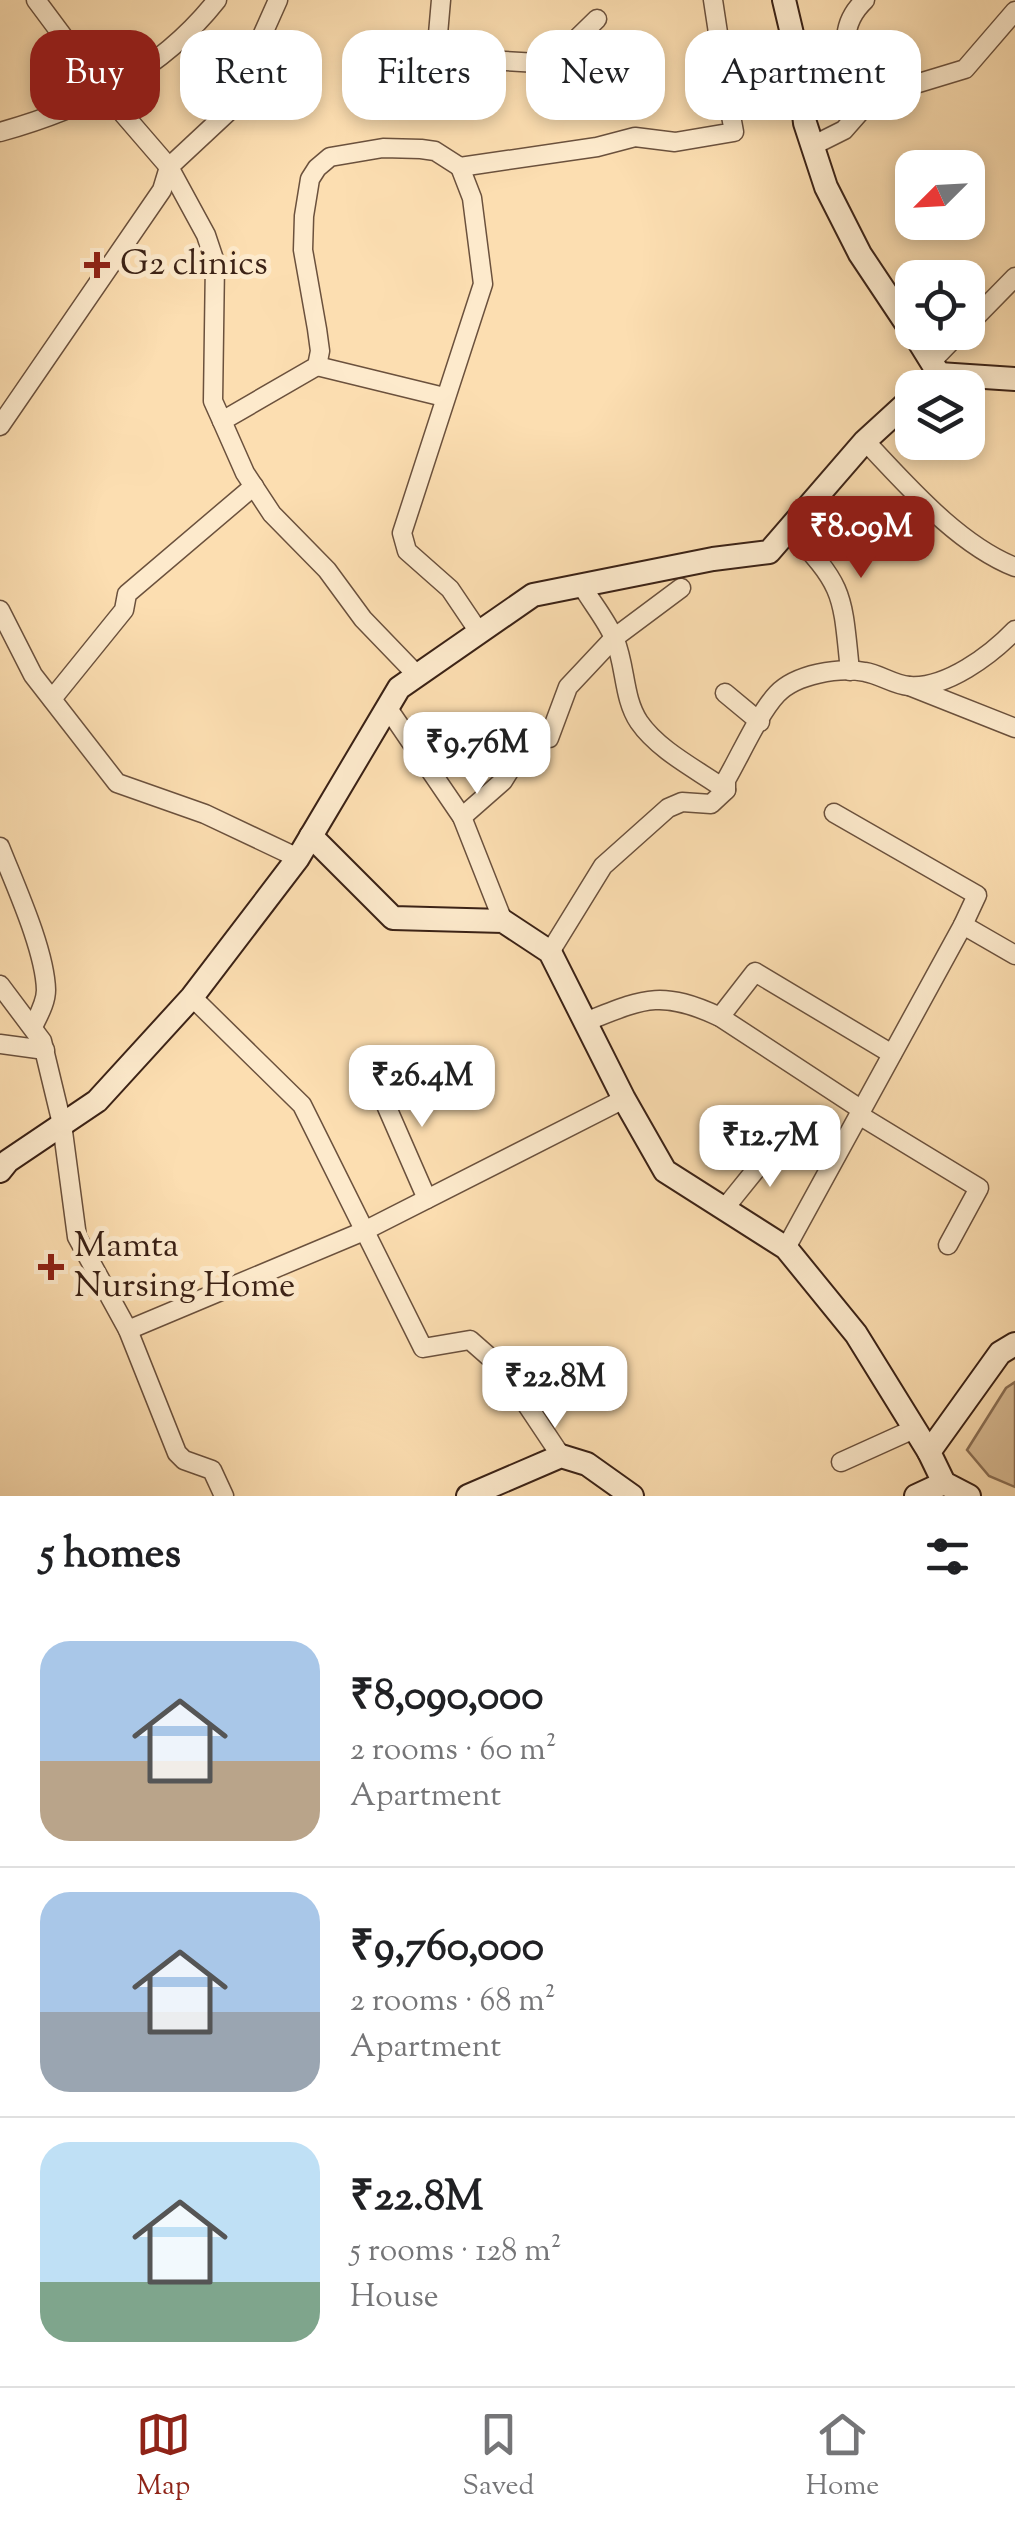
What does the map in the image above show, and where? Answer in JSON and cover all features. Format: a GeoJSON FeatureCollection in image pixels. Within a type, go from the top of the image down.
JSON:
{"type":"FeatureCollection","features":[{"type":"Feature","properties":{"kind":"street"},"geometry":{"type":"LineString","coordinates":[[36,0],[58,30]]}},
{"type":"Feature","properties":{"kind":"street"},"geometry":{"type":"LineString","coordinates":[[160,59],[217,0]]}},
{"type":"Feature","properties":{"kind":"street"},"geometry":{"type":"LineString","coordinates":[[0,426],[162,190],[169,167],[228,112],[278,0]]}},
{"type":"Feature","properties":{"kind":"street"},"geometry":{"type":"LineString","coordinates":[[441,0],[436,57],[538,64],[556,59],[597,19]]}},
{"type":"Feature","properties":{"kind":"street"},"geometry":{"type":"LineString","coordinates":[[714,0],[718,30]]}},
{"type":"Feature","properties":{"kind":"street"},"geometry":{"type":"LineString","coordinates":[[784,0],[791,30]]}},
{"type":"Feature","properties":{"kind":"street"},"geometry":{"type":"LineString","coordinates":[[847,30],[866,0]]}},
{"type":"Feature","properties":{"kind":"street"},"geometry":{"type":"LineString","coordinates":[[921,82],[965,69],[1015,11]]}},
{"type":"Feature","properties":{"kind":"street"},"geometry":{"type":"LineString","coordinates":[[0,132],[33,120]]}},
{"type":"Feature","properties":{"kind":"street"},"geometry":{"type":"LineString","coordinates":[[128,120],[169,167],[206,235],[214,262],[213,401],[254,486],[272,514],[326,570],[362,619],[417,675]]}},
{"type":"Feature","properties":{"kind":"street"},"geometry":{"type":"LineString","coordinates":[[460,166],[597,147],[635,137],[675,142],[734,132],[732,120]]}},
{"type":"Feature","properties":{"kind":"street"},"geometry":{"type":"LineString","coordinates":[[805,120],[826,187],[860,254],[895,306]]}},
{"type":"Feature","properties":{"kind":"street"},"geometry":{"type":"LineString","coordinates":[[812,146],[844,130],[853,120]]}},
{"type":"Feature","properties":{"kind":"street"},"geometry":{"type":"LineString","coordinates":[[317,366],[320,351],[303,250],[307,192],[317,168],[330,157],[383,148],[435,151],[460,166],[472,198],[483,284],[413,493],[403,544],[450,589],[480,632]]}},
{"type":"Feature","properties":{"kind":"street"},"geometry":{"type":"LineString","coordinates":[[985,308],[1015,277]]}},
{"type":"Feature","properties":{"kind":"street"},"geometry":{"type":"LineString","coordinates":[[222,421],[317,366],[444,398]]}},
{"type":"Feature","properties":{"kind":"street"},"geometry":{"type":"LineString","coordinates":[[985,378],[1015,380]]}},
{"type":"Feature","properties":{"kind":"street"},"geometry":{"type":"LineString","coordinates":[[0,1171],[8,1160],[97,1100],[192,997],[298,858],[398,688],[533,596],[713,559],[769,552],[865,441],[895,414]]}},
{"type":"Feature","properties":{"kind":"street"},"geometry":{"type":"LineString","coordinates":[[865,441],[934,513],[1000,562],[1015,567]]}},
{"type":"Feature","properties":{"kind":"street"},"geometry":{"type":"LineString","coordinates":[[52,699],[124,610],[127,594],[254,486]]}},
{"type":"Feature","properties":{"kind":"street"},"geometry":{"type":"LineString","coordinates":[[789,529],[826,566],[837,584],[843,602],[850,672]]}},
{"type":"Feature","properties":{"kind":"street"},"geometry":{"type":"LineString","coordinates":[[582,586],[614,638],[627,679],[627,700],[640,723],[655,740],[726,790]]}},
{"type":"Feature","properties":{"kind":"street"},"geometry":{"type":"LineString","coordinates":[[462,817],[502,781],[529,738],[549,738],[568,686],[614,638],[681,588]]}},
{"type":"Feature","properties":{"kind":"street"},"geometry":{"type":"LineString","coordinates":[[0,611],[33,675],[117,783],[204,814],[298,858]]}},
{"type":"Feature","properties":{"kind":"street"},"geometry":{"type":"LineString","coordinates":[[909,686],[958,673],[987,658],[1015,630]]}},
{"type":"Feature","properties":{"kind":"street"},"geometry":{"type":"LineString","coordinates":[[550,952],[604,866],[668,808],[682,802],[711,804],[726,790],[726,780],[760,722],[778,694],[794,682],[864,672],[1015,728]]}},
{"type":"Feature","properties":{"kind":"street"},"geometry":{"type":"LineString","coordinates":[[725,693],[760,722]]}},
{"type":"Feature","properties":{"kind":"street"},"geometry":{"type":"LineString","coordinates":[[387,707],[462,817],[503,921]]}},
{"type":"Feature","properties":{"kind":"street"},"geometry":{"type":"LineString","coordinates":[[786,1248],[978,894],[834,814]]}},
{"type":"Feature","properties":{"kind":"street"},"geometry":{"type":"LineString","coordinates":[[312,836],[392,918],[503,921],[550,952],[664,1171],[786,1248],[856,1334],[944,1483],[969,1496]]}},
{"type":"Feature","properties":{"kind":"street"},"geometry":{"type":"LineString","coordinates":[[0,847],[23,905],[44,976],[45,999],[33,1027]]}},
{"type":"Feature","properties":{"kind":"street"},"geometry":{"type":"LineString","coordinates":[[963,924],[1015,955]]}},
{"type":"Feature","properties":{"kind":"street"},"geometry":{"type":"LineString","coordinates":[[720,1017],[754,972],[892,1054]]}},
{"type":"Feature","properties":{"kind":"street"},"geometry":{"type":"LineString","coordinates":[[0,985],[33,1027],[45,1050],[62,1124],[82,1250],[128,1330],[176,1452],[184,1460],[212,1470],[224,1496]]}},
{"type":"Feature","properties":{"kind":"street"},"geometry":{"type":"LineString","coordinates":[[192,997],[302,1105],[423,1348],[470,1340],[503,1369],[561,1456],[586,1464],[632,1496]]}},
{"type":"Feature","properties":{"kind":"street"},"geometry":{"type":"LineString","coordinates":[[584,1022],[641,1000],[666,998],[720,1017],[979,1188],[948,1245]]}},
{"type":"Feature","properties":{"kind":"street"},"geometry":{"type":"LineString","coordinates":[[0,1044],[45,1050]]}},
{"type":"Feature","properties":{"kind":"street"},"geometry":{"type":"LineString","coordinates":[[374,1080],[426,1199]]}},
{"type":"Feature","properties":{"kind":"street"},"geometry":{"type":"LineString","coordinates":[[128,1330],[364,1230],[624,1099]]}},
{"type":"Feature","properties":{"kind":"street"},"geometry":{"type":"LineString","coordinates":[[724,1209],[779,1141]]}},
{"type":"Feature","properties":{"kind":"street"},"geometry":{"type":"LineString","coordinates":[[929,1452],[1000,1353],[1015,1344]]}},
{"type":"Feature","properties":{"kind":"street"},"geometry":{"type":"LineString","coordinates":[[841,1462],[914,1429]]}},
{"type":"Feature","properties":{"kind":"street"},"geometry":{"type":"LineString","coordinates":[[468,1496],[561,1456]]}},
{"type":"Feature","properties":{"kind":"street"},"geometry":{"type":"LineString","coordinates":[[916,1496],[944,1483]]}},
{"type":"Feature","properties":{"kind":"shaded area"},"geometry":{"type":"Polygon","coordinates":[[[1015,1382],[1015,1487],[989,1476],[967,1450],[1006,1388],[1015,1382]]]}},
{"type":"Feature","properties":{"kind":"place","name":"G2 clinics"},"geometry":{"type":"Point","coordinates":[97,265]}},
{"type":"Feature","properties":{"kind":"place","name":"Mamta Nursing Home"},"geometry":{"type":"Point","coordinates":[51,1267]}}]}
